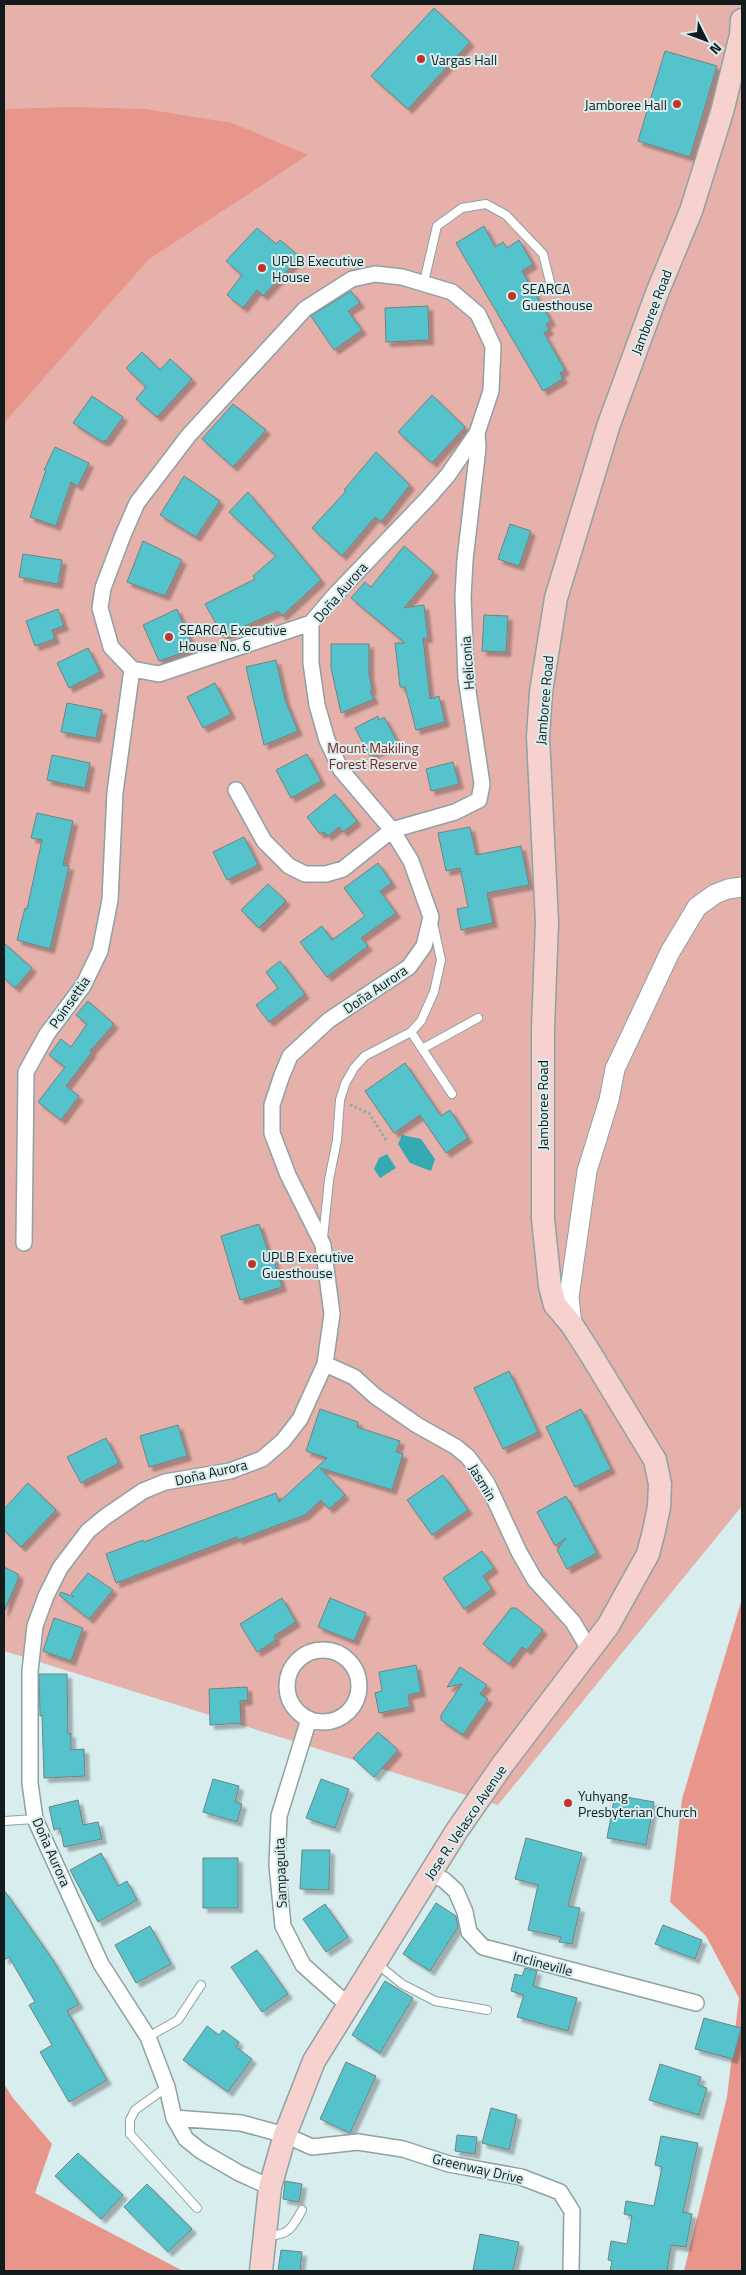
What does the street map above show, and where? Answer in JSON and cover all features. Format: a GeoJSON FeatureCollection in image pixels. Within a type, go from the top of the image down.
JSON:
{"type":"FeatureCollection","features":[{"type":"Feature","properties":{"kind":"main road","name":"Jamboree Road"},"geometry":{"type":"LineString","coordinates":[[614,1392],[572,1325],[555,1305],[550,1286],[543,1219],[542,1106],[547,922],[538,737],[542,692],[556,598],[609,424],[657,294],[691,210],[722,112],[741,35],[742,20]]}},
{"type":"Feature","properties":{"kind":"main road","name":"Jose R. Velasco Avenue"},"geometry":{"type":"LineString","coordinates":[[261,2271],[270,2187],[285,2135],[314,2061],[430,1873],[503,1764],[608,1626],[648,1554],[659,1507],[660,1484],[655,1460],[614,1392]]}},
{"type":"Feature","properties":{"kind":"street","name":"Doña Aurora"},"geometry":{"type":"LineString","coordinates":[[132,669],[111,647],[100,608],[103,588],[123,535],[138,503],[188,435],[305,309],[352,279],[375,274],[424,282],[452,292],[478,314],[493,346],[492,391],[477,433],[448,475],[428,498],[335,595],[311,623],[311,663],[317,705],[327,740],[341,770],[392,830],[411,861],[431,917],[424,946],[409,967],[328,1020],[290,1056],[272,1105],[272,1133],[288,1175],[322,1246],[332,1314],[325,1364],[300,1419],[283,1441],[262,1459],[230,1471],[165,1482],[143,1490],[105,1516],[88,1531],[60,1568],[35,1626],[30,1671],[30,1783],[35,1819],[101,1964],[148,2037],[167,2086],[174,2118],[186,2139],[201,2152],[270,2187]]}},
{"type":"Feature","properties":{"kind":"street","name":"Heliconia"},"geometry":{"type":"LineString","coordinates":[[392,830],[455,812],[480,800],[482,784],[466,678],[463,596],[465,560],[478,448],[477,433]]}},
{"type":"Feature","properties":{"kind":"street"},"geometry":{"type":"LineString","coordinates":[[132,669],[159,674],[311,623]]}},
{"type":"Feature","properties":{"kind":"street","name":"Poinsettia"},"geometry":{"type":"LineString","coordinates":[[24,1243],[26,1072],[47,1034],[82,986],[100,951],[110,900],[115,792],[132,669]]}},
{"type":"Feature","properties":{"kind":"street"},"geometry":{"type":"LineString","coordinates":[[236,790],[264,841],[289,866],[305,874],[326,874],[343,869],[392,830]]}},
{"type":"Feature","properties":{"kind":"street"},"geometry":{"type":"LineString","coordinates":[[572,1325],[569,1297],[587,1171],[607,1106],[615,1069],[670,952],[697,907],[715,894],[728,889],[742,887]]}},
{"type":"Feature","properties":{"kind":"street","name":"Jasmin"},"geometry":{"type":"LineString","coordinates":[[325,1364],[354,1377],[375,1396],[417,1425],[456,1447],[468,1457],[487,1483],[519,1552],[535,1580],[573,1622],[590,1651]]}},
{"type":"Feature","properties":{"kind":"street"},"geometry":{"type":"LineString","coordinates":[[316,1650],[336,1652],[349,1660],[357,1673],[360,1684],[357,1699],[348,1712],[340,1718],[325,1722],[309,1719],[300,1714],[291,1702],[287,1688],[288,1678],[295,1664],[306,1654],[316,1650]]}},
{"type":"Feature","properties":{"kind":"street","name":"Sampaguita"},"geometry":{"type":"LineString","coordinates":[[309,1719],[280,1816],[277,1865],[283,1926],[303,1964],[349,2006]]}},
{"type":"Feature","properties":{"kind":"street","name":"Inclineville"},"geometry":{"type":"LineString","coordinates":[[430,1873],[444,1880],[456,1891],[465,1912],[469,1932],[483,1947],[696,2003]]}},
{"type":"Feature","properties":{"kind":"street"},"geometry":{"type":"LineString","coordinates":[[174,2118],[241,2123],[285,2135]]}},
{"type":"Feature","properties":{"kind":"street","name":"Greenway Drive"},"geometry":{"type":"LineString","coordinates":[[285,2135],[312,2147],[358,2142],[403,2149],[449,2164],[521,2177],[560,2192],[572,2211],[570,2271]]}},
{"type":"Feature","properties":{"kind":"lane"},"geometry":{"type":"LineString","coordinates":[[424,282],[437,226],[462,208],[486,204],[506,215],[543,254],[552,286]]}},
{"type":"Feature","properties":{"kind":"lane"},"geometry":{"type":"LineString","coordinates":[[322,1246],[329,1180],[337,1140],[340,1100],[345,1084],[354,1068],[366,1056],[412,1032],[421,1021],[434,992],[441,960],[437,934],[431,917]]}},
{"type":"Feature","properties":{"kind":"lane"},"geometry":{"type":"LineString","coordinates":[[422,1049],[478,1018]]}},
{"type":"Feature","properties":{"kind":"lane"},"geometry":{"type":"LineString","coordinates":[[412,1032],[452,1094]]}},
{"type":"Feature","properties":{"kind":"lane"},"geometry":{"type":"LineString","coordinates":[[4,1821],[35,1819]]}},
{"type":"Feature","properties":{"kind":"lane"},"geometry":{"type":"LineString","coordinates":[[374,1962],[402,1984],[435,2001],[487,2010]]}},
{"type":"Feature","properties":{"kind":"lane"},"geometry":{"type":"LineString","coordinates":[[148,2037],[178,2020],[201,1985]]}},
{"type":"Feature","properties":{"kind":"lane"},"geometry":{"type":"LineString","coordinates":[[167,2086],[135,2110],[130,2120],[130,2134],[197,2208]]}},
{"type":"Feature","properties":{"kind":"lane"},"geometry":{"type":"LineString","coordinates":[[265,2235],[277,2236],[288,2233],[302,2210]]}},
{"type":"Feature","properties":{"kind":"path"},"geometry":{"type":"LineString","coordinates":[[340,1100],[369,1113],[386,1140]]}},
{"type":"Feature","properties":{"kind":"green space","name":"Mount Makiling Forest Reserve"},"geometry":{"type":"Polygon","coordinates":[[[4,4],[742,4],[742,1506],[498,1805],[4,1651],[4,4]]]}},
{"type":"Feature","properties":{"kind":"shaded area"},"geometry":{"type":"Polygon","coordinates":[[[72,107],[145,109],[232,123],[308,155],[149,259],[4,423],[4,109],[72,107]]]}},
{"type":"Feature","properties":{"kind":"shaded area"},"geometry":{"type":"Polygon","coordinates":[[[742,1599],[742,2271],[684,2271],[727,2097],[739,1998],[706,1936],[670,1902],[682,1799],[742,1599]]]}},
{"type":"Feature","properties":{"kind":"shaded area"},"geometry":{"type":"Polygon","coordinates":[[[4,2084],[13,2098],[52,2144],[35,2193],[183,2271],[4,2271],[4,2084]]]}},
{"type":"Feature","properties":{"kind":"water"},"geometry":{"type":"Polygon","coordinates":[[[402,1135],[421,1139],[435,1159],[431,1171],[410,1163],[398,1144],[402,1135]]]}},
{"type":"Feature","properties":{"kind":"water"},"geometry":{"type":"Polygon","coordinates":[[[387,1154],[396,1168],[380,1178],[374,1169],[379,1158],[387,1154]]]}},
{"type":"Feature","properties":{"kind":"building","name":"Vargas Hall"},"geometry":{"type":"Polygon","coordinates":[[[434,8],[470,42],[408,109],[371,76],[434,8]]]}},
{"type":"Feature","properties":{"kind":"building","name":"Jamboree Hall"},"geometry":{"type":"Polygon","coordinates":[[[665,51],[717,66],[690,157],[638,141],[665,51]]]}},
{"type":"Feature","properties":{"kind":"building","name":"SEARCA Guesthouse"},"geometry":{"type":"Polygon","coordinates":[[[484,226],[495,247],[503,242],[507,248],[519,240],[533,264],[522,271],[551,321],[546,324],[549,330],[544,333],[565,370],[560,373],[563,379],[543,391],[456,243],[484,226]]]}},
{"type":"Feature","properties":{"kind":"building","name":"UPLB Executive House"},"geometry":{"type":"Polygon","coordinates":[[[257,228],[276,244],[280,240],[300,257],[263,296],[257,290],[243,308],[227,295],[242,275],[226,261],[257,228]]]}},
{"type":"Feature","properties":{"kind":"building"},"geometry":{"type":"Polygon","coordinates":[[[351,291],[360,303],[348,311],[362,330],[334,350],[311,316],[351,291]]]}},
{"type":"Feature","properties":{"kind":"building"},"geometry":{"type":"Polygon","coordinates":[[[428,306],[429,340],[386,342],[385,308],[428,306]]]}},
{"type":"Feature","properties":{"kind":"building"},"geometry":{"type":"Polygon","coordinates":[[[142,352],[160,370],[170,359],[192,379],[157,417],[136,399],[146,387],[126,368],[142,352]]]}},
{"type":"Feature","properties":{"kind":"building"},"geometry":{"type":"Polygon","coordinates":[[[432,395],[465,427],[432,463],[398,432],[432,395]]]}},
{"type":"Feature","properties":{"kind":"building"},"geometry":{"type":"Polygon","coordinates":[[[92,396],[123,417],[106,441],[101,441],[73,423],[92,396]]]}},
{"type":"Feature","properties":{"kind":"building"},"geometry":{"type":"Polygon","coordinates":[[[233,404],[266,430],[233,467],[202,439],[233,404]]]}},
{"type":"Feature","properties":{"kind":"building"},"geometry":{"type":"Polygon","coordinates":[[[55,447],[89,463],[78,486],[71,482],[56,526],[30,517],[46,470],[44,470],[55,447]]]}},
{"type":"Feature","properties":{"kind":"building"},"geometry":{"type":"Polygon","coordinates":[[[376,452],[410,485],[381,522],[375,517],[342,556],[312,528],[346,491],[344,490],[376,452]]]}},
{"type":"Feature","properties":{"kind":"building"},"geometry":{"type":"Polygon","coordinates":[[[184,476],[220,501],[196,537],[160,515],[184,476]]]}},
{"type":"Feature","properties":{"kind":"building"},"geometry":{"type":"Polygon","coordinates":[[[248,492],[321,580],[282,616],[278,611],[223,636],[205,604],[255,579],[253,576],[276,556],[229,512],[248,492]]]}},
{"type":"Feature","properties":{"kind":"building"},"geometry":{"type":"Polygon","coordinates":[[[510,524],[531,531],[519,566],[498,559],[510,524]]]}},
{"type":"Feature","properties":{"kind":"building"},"geometry":{"type":"Polygon","coordinates":[[[143,541],[182,560],[165,596],[127,582],[143,541]]]}},
{"type":"Feature","properties":{"kind":"building"},"geometry":{"type":"Polygon","coordinates":[[[404,546],[434,572],[404,608],[424,605],[428,638],[423,638],[430,699],[439,696],[445,722],[416,730],[405,687],[400,687],[395,643],[405,643],[351,598],[365,582],[371,587],[404,546]]]}},
{"type":"Feature","properties":{"kind":"building"},"geometry":{"type":"Polygon","coordinates":[[[23,554],[62,560],[58,584],[19,577],[23,554]]]}},
{"type":"Feature","properties":{"kind":"building"},"geometry":{"type":"Polygon","coordinates":[[[58,609],[64,626],[52,630],[55,639],[35,646],[26,621],[58,609]]]}},
{"type":"Feature","properties":{"kind":"building","name":"SEARCA Executive House No. 6"},"geometry":{"type":"Polygon","coordinates":[[[177,609],[194,649],[159,661],[143,625],[177,609]]]}},
{"type":"Feature","properties":{"kind":"building"},"geometry":{"type":"Polygon","coordinates":[[[484,615],[508,616],[506,652],[482,651],[484,615]]]}},
{"type":"Feature","properties":{"kind":"building"},"geometry":{"type":"Polygon","coordinates":[[[331,644],[369,644],[369,674],[372,690],[370,691],[374,699],[341,713],[331,668],[331,644]]]}},
{"type":"Feature","properties":{"kind":"building"},"geometry":{"type":"Polygon","coordinates":[[[88,648],[100,672],[69,688],[57,663],[88,648]]]}},
{"type":"Feature","properties":{"kind":"building"},"geometry":{"type":"Polygon","coordinates":[[[276,660],[285,700],[298,731],[264,745],[246,667],[276,660]]]}},
{"type":"Feature","properties":{"kind":"building"},"geometry":{"type":"Polygon","coordinates":[[[215,683],[231,714],[203,728],[187,697],[215,683]]]}},
{"type":"Feature","properties":{"kind":"building"},"geometry":{"type":"Polygon","coordinates":[[[67,703],[102,710],[96,738],[61,732],[67,703]]]}},
{"type":"Feature","properties":{"kind":"building"},"geometry":{"type":"Polygon","coordinates":[[[378,716],[379,720],[384,717],[397,741],[370,756],[355,728],[378,716]]]}},
{"type":"Feature","properties":{"kind":"building"},"geometry":{"type":"Polygon","coordinates":[[[307,754],[321,781],[291,798],[276,770],[307,754]]]}},
{"type":"Feature","properties":{"kind":"building"},"geometry":{"type":"Polygon","coordinates":[[[52,755],[90,763],[85,788],[47,780],[52,755]]]}},
{"type":"Feature","properties":{"kind":"building"},"geometry":{"type":"Polygon","coordinates":[[[453,762],[459,784],[431,791],[426,769],[453,762]]]}},
{"type":"Feature","properties":{"kind":"building"},"geometry":{"type":"Polygon","coordinates":[[[335,794],[357,821],[343,832],[339,827],[328,836],[324,832],[320,834],[307,817],[335,794]]]}},
{"type":"Feature","properties":{"kind":"building"},"geometry":{"type":"Polygon","coordinates":[[[37,813],[73,821],[63,865],[69,866],[50,949],[17,940],[25,908],[27,909],[42,840],[31,838],[37,813]]]}},
{"type":"Feature","properties":{"kind":"building"},"geometry":{"type":"Polygon","coordinates":[[[470,827],[476,855],[521,846],[529,885],[487,893],[493,923],[461,930],[457,909],[468,907],[460,868],[446,871],[438,833],[470,827]]]}},
{"type":"Feature","properties":{"kind":"building"},"geometry":{"type":"Polygon","coordinates":[[[244,837],[258,865],[227,880],[213,852],[244,837]]]}},
{"type":"Feature","properties":{"kind":"building"},"geometry":{"type":"Polygon","coordinates":[[[378,863],[392,883],[380,891],[396,913],[361,938],[368,946],[327,977],[300,942],[322,926],[332,940],[365,916],[344,888],[378,863]]]}},
{"type":"Feature","properties":{"kind":"building"},"geometry":{"type":"Polygon","coordinates":[[[268,884],[286,901],[259,928],[241,910],[268,884]]]}},
{"type":"Feature","properties":{"kind":"building"},"geometry":{"type":"Polygon","coordinates":[[[4,943],[32,968],[15,988],[4,978],[4,943]]]}},
{"type":"Feature","properties":{"kind":"building"},"geometry":{"type":"Polygon","coordinates":[[[280,961],[305,994],[269,1022],[256,1005],[278,988],[266,972],[280,961]]]}},
{"type":"Feature","properties":{"kind":"building"},"geometry":{"type":"Polygon","coordinates":[[[88,1001],[114,1024],[90,1051],[92,1052],[66,1086],[79,1096],[61,1120],[38,1102],[65,1067],[49,1055],[61,1039],[71,1047],[87,1024],[76,1015],[88,1001]]]}},
{"type":"Feature","properties":{"kind":"building"},"geometry":{"type":"Polygon","coordinates":[[[405,1063],[441,1116],[450,1110],[468,1138],[446,1153],[420,1115],[394,1133],[365,1091],[405,1063]]]}},
{"type":"Feature","properties":{"kind":"building","name":"UPLB Executive Guesthouse"},"geometry":{"type":"Polygon","coordinates":[[[259,1224],[270,1258],[273,1257],[282,1287],[240,1300],[221,1236],[259,1224]]]}},
{"type":"Feature","properties":{"kind":"building"},"geometry":{"type":"Polygon","coordinates":[[[509,1371],[538,1432],[503,1449],[474,1388],[509,1371]]]}},
{"type":"Feature","properties":{"kind":"building"},"geometry":{"type":"Polygon","coordinates":[[[320,1409],[358,1422],[357,1427],[400,1441],[396,1452],[403,1454],[392,1490],[320,1468],[345,1495],[329,1509],[321,1500],[305,1515],[238,1540],[237,1537],[116,1583],[106,1554],[143,1540],[144,1542],[276,1493],[279,1502],[327,1458],[306,1451],[320,1409]]]}},
{"type":"Feature","properties":{"kind":"building"},"geometry":{"type":"Polygon","coordinates":[[[581,1409],[611,1469],[575,1487],[546,1427],[581,1409]]]}},
{"type":"Feature","properties":{"kind":"building"},"geometry":{"type":"Polygon","coordinates":[[[178,1425],[187,1456],[149,1467],[140,1436],[178,1425]]]}},
{"type":"Feature","properties":{"kind":"building"},"geometry":{"type":"Polygon","coordinates":[[[106,1438],[119,1463],[81,1483],[67,1457],[106,1438]]]}},
{"type":"Feature","properties":{"kind":"building"},"geometry":{"type":"Polygon","coordinates":[[[443,1475],[468,1510],[432,1535],[407,1500],[443,1475]]]}},
{"type":"Feature","properties":{"kind":"building"},"geometry":{"type":"Polygon","coordinates":[[[28,1483],[56,1510],[21,1547],[4,1530],[4,1509],[28,1483]]]}},
{"type":"Feature","properties":{"kind":"building"},"geometry":{"type":"Polygon","coordinates":[[[566,1496],[597,1553],[567,1569],[557,1550],[566,1538],[555,1546],[537,1512],[566,1496]]]}},
{"type":"Feature","properties":{"kind":"building"},"geometry":{"type":"Polygon","coordinates":[[[482,1551],[494,1568],[483,1576],[492,1589],[464,1609],[443,1578],[482,1551]]]}},
{"type":"Feature","properties":{"kind":"building"},"geometry":{"type":"Polygon","coordinates":[[[4,1567],[18,1574],[18,1579],[4,1612],[4,1567]]]}},
{"type":"Feature","properties":{"kind":"building"},"geometry":{"type":"Polygon","coordinates":[[[88,1573],[113,1590],[89,1619],[59,1595],[61,1592],[74,1597],[71,1594],[88,1573]]]}},
{"type":"Feature","properties":{"kind":"building"},"geometry":{"type":"Polygon","coordinates":[[[282,1598],[296,1622],[274,1636],[276,1640],[257,1652],[240,1624],[282,1598]]]}},
{"type":"Feature","properties":{"kind":"building"},"geometry":{"type":"Polygon","coordinates":[[[330,1598],[366,1613],[354,1641],[318,1627],[330,1598]]]}},
{"type":"Feature","properties":{"kind":"building"},"geometry":{"type":"Polygon","coordinates":[[[511,1608],[516,1608],[543,1630],[527,1650],[522,1647],[509,1664],[483,1644],[511,1608]]]}},
{"type":"Feature","properties":{"kind":"building"},"geometry":{"type":"Polygon","coordinates":[[[54,1618],[83,1628],[71,1661],[43,1651],[54,1618]]]}},
{"type":"Feature","properties":{"kind":"building"},"geometry":{"type":"Polygon","coordinates":[[[416,1665],[421,1692],[408,1695],[410,1707],[379,1713],[375,1693],[382,1691],[379,1672],[416,1665]]]}},
{"type":"Feature","properties":{"kind":"building"},"geometry":{"type":"Polygon","coordinates":[[[460,1667],[487,1685],[480,1694],[488,1699],[463,1735],[441,1720],[441,1715],[462,1684],[447,1687],[460,1667]]]}},
{"type":"Feature","properties":{"kind":"building"},"geometry":{"type":"Polygon","coordinates":[[[39,1674],[67,1674],[68,1734],[71,1733],[71,1750],[84,1749],[85,1776],[44,1778],[39,1674]]]}},
{"type":"Feature","properties":{"kind":"building"},"geometry":{"type":"Polygon","coordinates":[[[247,1687],[248,1700],[240,1701],[241,1723],[210,1725],[209,1689],[247,1687]]]}},
{"type":"Feature","properties":{"kind":"building"},"geometry":{"type":"Polygon","coordinates":[[[378,1732],[398,1750],[374,1777],[353,1758],[378,1732]]]}},
{"type":"Feature","properties":{"kind":"building"},"geometry":{"type":"Polygon","coordinates":[[[213,1779],[239,1786],[235,1802],[242,1804],[237,1822],[203,1812],[213,1779]]]}},
{"type":"Feature","properties":{"kind":"building"},"geometry":{"type":"Polygon","coordinates":[[[321,1779],[349,1789],[335,1828],[306,1818],[321,1779]]]}},
{"type":"Feature","properties":{"kind":"building"},"geometry":{"type":"Polygon","coordinates":[[[615,1795],[654,1802],[646,1845],[607,1838],[615,1795]]]}},
{"type":"Feature","properties":{"kind":"building"},"geometry":{"type":"Polygon","coordinates":[[[78,1800],[83,1825],[98,1822],[102,1839],[64,1847],[60,1828],[54,1830],[49,1807],[78,1800]]]}},
{"type":"Feature","properties":{"kind":"building"},"geometry":{"type":"Polygon","coordinates":[[[526,1838],[582,1853],[568,1906],[580,1908],[572,1944],[559,1942],[561,1937],[528,1930],[538,1885],[515,1879],[526,1838]]]}},
{"type":"Feature","properties":{"kind":"building"},"geometry":{"type":"Polygon","coordinates":[[[302,1850],[330,1850],[329,1890],[300,1889],[302,1850]]]}},
{"type":"Feature","properties":{"kind":"building"},"geometry":{"type":"Polygon","coordinates":[[[101,1853],[118,1886],[127,1881],[137,1900],[98,1922],[70,1870],[101,1853]]]}},
{"type":"Feature","properties":{"kind":"building"},"geometry":{"type":"Polygon","coordinates":[[[203,1858],[238,1858],[238,1908],[203,1908],[203,1858]]]}},
{"type":"Feature","properties":{"kind":"building"},"geometry":{"type":"Polygon","coordinates":[[[4,1890],[53,1960],[79,2004],[67,2011],[107,2080],[69,2102],[40,2052],[52,2045],[29,2005],[35,2002],[9,1957],[4,1960],[4,1890]]]}},
{"type":"Feature","properties":{"kind":"building"},"geometry":{"type":"Polygon","coordinates":[[[436,1903],[456,1916],[458,1927],[430,1971],[403,1954],[436,1903]]]}},
{"type":"Feature","properties":{"kind":"building"},"geometry":{"type":"Polygon","coordinates":[[[325,1904],[348,1937],[326,1952],[303,1919],[325,1904]]]}},
{"type":"Feature","properties":{"kind":"building"},"geometry":{"type":"Polygon","coordinates":[[[663,1925],[702,1940],[695,1959],[655,1944],[663,1925]]]}},
{"type":"Feature","properties":{"kind":"building"},"geometry":{"type":"Polygon","coordinates":[[[150,1926],[171,1964],[136,1983],[115,1945],[150,1926]]]}},
{"type":"Feature","properties":{"kind":"building"},"geometry":{"type":"Polygon","coordinates":[[[257,1950],[288,1994],[262,2012],[231,1967],[257,1950]]]}},
{"type":"Feature","properties":{"kind":"building"},"geometry":{"type":"Polygon","coordinates":[[[525,1968],[537,1971],[533,1986],[577,1998],[568,2031],[517,2017],[524,1995],[511,1991],[515,1974],[522,1976],[525,1968]]]}},
{"type":"Feature","properties":{"kind":"building"},"geometry":{"type":"Polygon","coordinates":[[[385,1981],[413,1998],[380,2053],[352,2035],[385,1981]]]}},
{"type":"Feature","properties":{"kind":"building"},"geometry":{"type":"Polygon","coordinates":[[[704,2018],[741,2028],[733,2059],[695,2049],[704,2018]]]}},
{"type":"Feature","properties":{"kind":"building"},"geometry":{"type":"Polygon","coordinates":[[[207,2026],[219,2035],[223,2030],[239,2042],[236,2047],[252,2059],[228,2092],[183,2060],[207,2026]]]}},
{"type":"Feature","properties":{"kind":"building"},"geometry":{"type":"Polygon","coordinates":[[[346,2062],[376,2076],[350,2133],[320,2119],[346,2062]]]}},
{"type":"Feature","properties":{"kind":"building"},"geometry":{"type":"Polygon","coordinates":[[[660,2064],[701,2077],[698,2085],[707,2088],[699,2115],[649,2100],[660,2064]]]}},
{"type":"Feature","properties":{"kind":"building"},"geometry":{"type":"Polygon","coordinates":[[[491,2108],[517,2115],[509,2150],[482,2143],[491,2108]]]}},
{"type":"Feature","properties":{"kind":"building"},"geometry":{"type":"Polygon","coordinates":[[[457,2135],[477,2137],[475,2154],[455,2151],[457,2135]]]}},
{"type":"Feature","properties":{"kind":"building"},"geometry":{"type":"Polygon","coordinates":[[[661,2136],[698,2143],[683,2212],[692,2214],[686,2247],[671,2245],[667,2271],[610,2271],[612,2261],[608,2260],[611,2241],[627,2244],[632,2216],[624,2214],[626,2201],[654,2206],[662,2167],[655,2165],[661,2136]]]}},
{"type":"Feature","properties":{"kind":"building"},"geometry":{"type":"Polygon","coordinates":[[[78,2153],[123,2195],[101,2219],[55,2176],[78,2153]]]}},
{"type":"Feature","properties":{"kind":"building"},"geometry":{"type":"Polygon","coordinates":[[[285,2181],[302,2184],[299,2202],[283,2199],[285,2181]]]}},
{"type":"Feature","properties":{"kind":"building"},"geometry":{"type":"Polygon","coordinates":[[[147,2184],[192,2229],[168,2252],[124,2207],[147,2184]]]}},
{"type":"Feature","properties":{"kind":"building"},"geometry":{"type":"Polygon","coordinates":[[[480,2234],[519,2242],[513,2271],[473,2270],[480,2234]]]}},
{"type":"Feature","properties":{"kind":"building"},"geometry":{"type":"Polygon","coordinates":[[[281,2250],[302,2252],[300,2271],[278,2271],[281,2250]]]}},
{"type":"Feature","properties":{"kind":"place","name":"Vargas Hall"},"geometry":{"type":"Point","coordinates":[421,59]}},
{"type":"Feature","properties":{"kind":"place","name":"Jamboree Hall"},"geometry":{"type":"Point","coordinates":[677,104]}},
{"type":"Feature","properties":{"kind":"place","name":"UPLB Executive House"},"geometry":{"type":"Point","coordinates":[262,268]}},
{"type":"Feature","properties":{"kind":"place","name":"SEARCA Guesthouse"},"geometry":{"type":"Point","coordinates":[512,296]}},
{"type":"Feature","properties":{"kind":"place","name":"SEARCA Executive House No. 6"},"geometry":{"type":"Point","coordinates":[169,637]}},
{"type":"Feature","properties":{"kind":"place","name":"UPLB Executive Guesthouse"},"geometry":{"type":"Point","coordinates":[252,1264]}},
{"type":"Feature","properties":{"kind":"place","name":"Yuhyang Presbyterian Church"},"geometry":{"type":"Point","coordinates":[568,1803]}}]}
